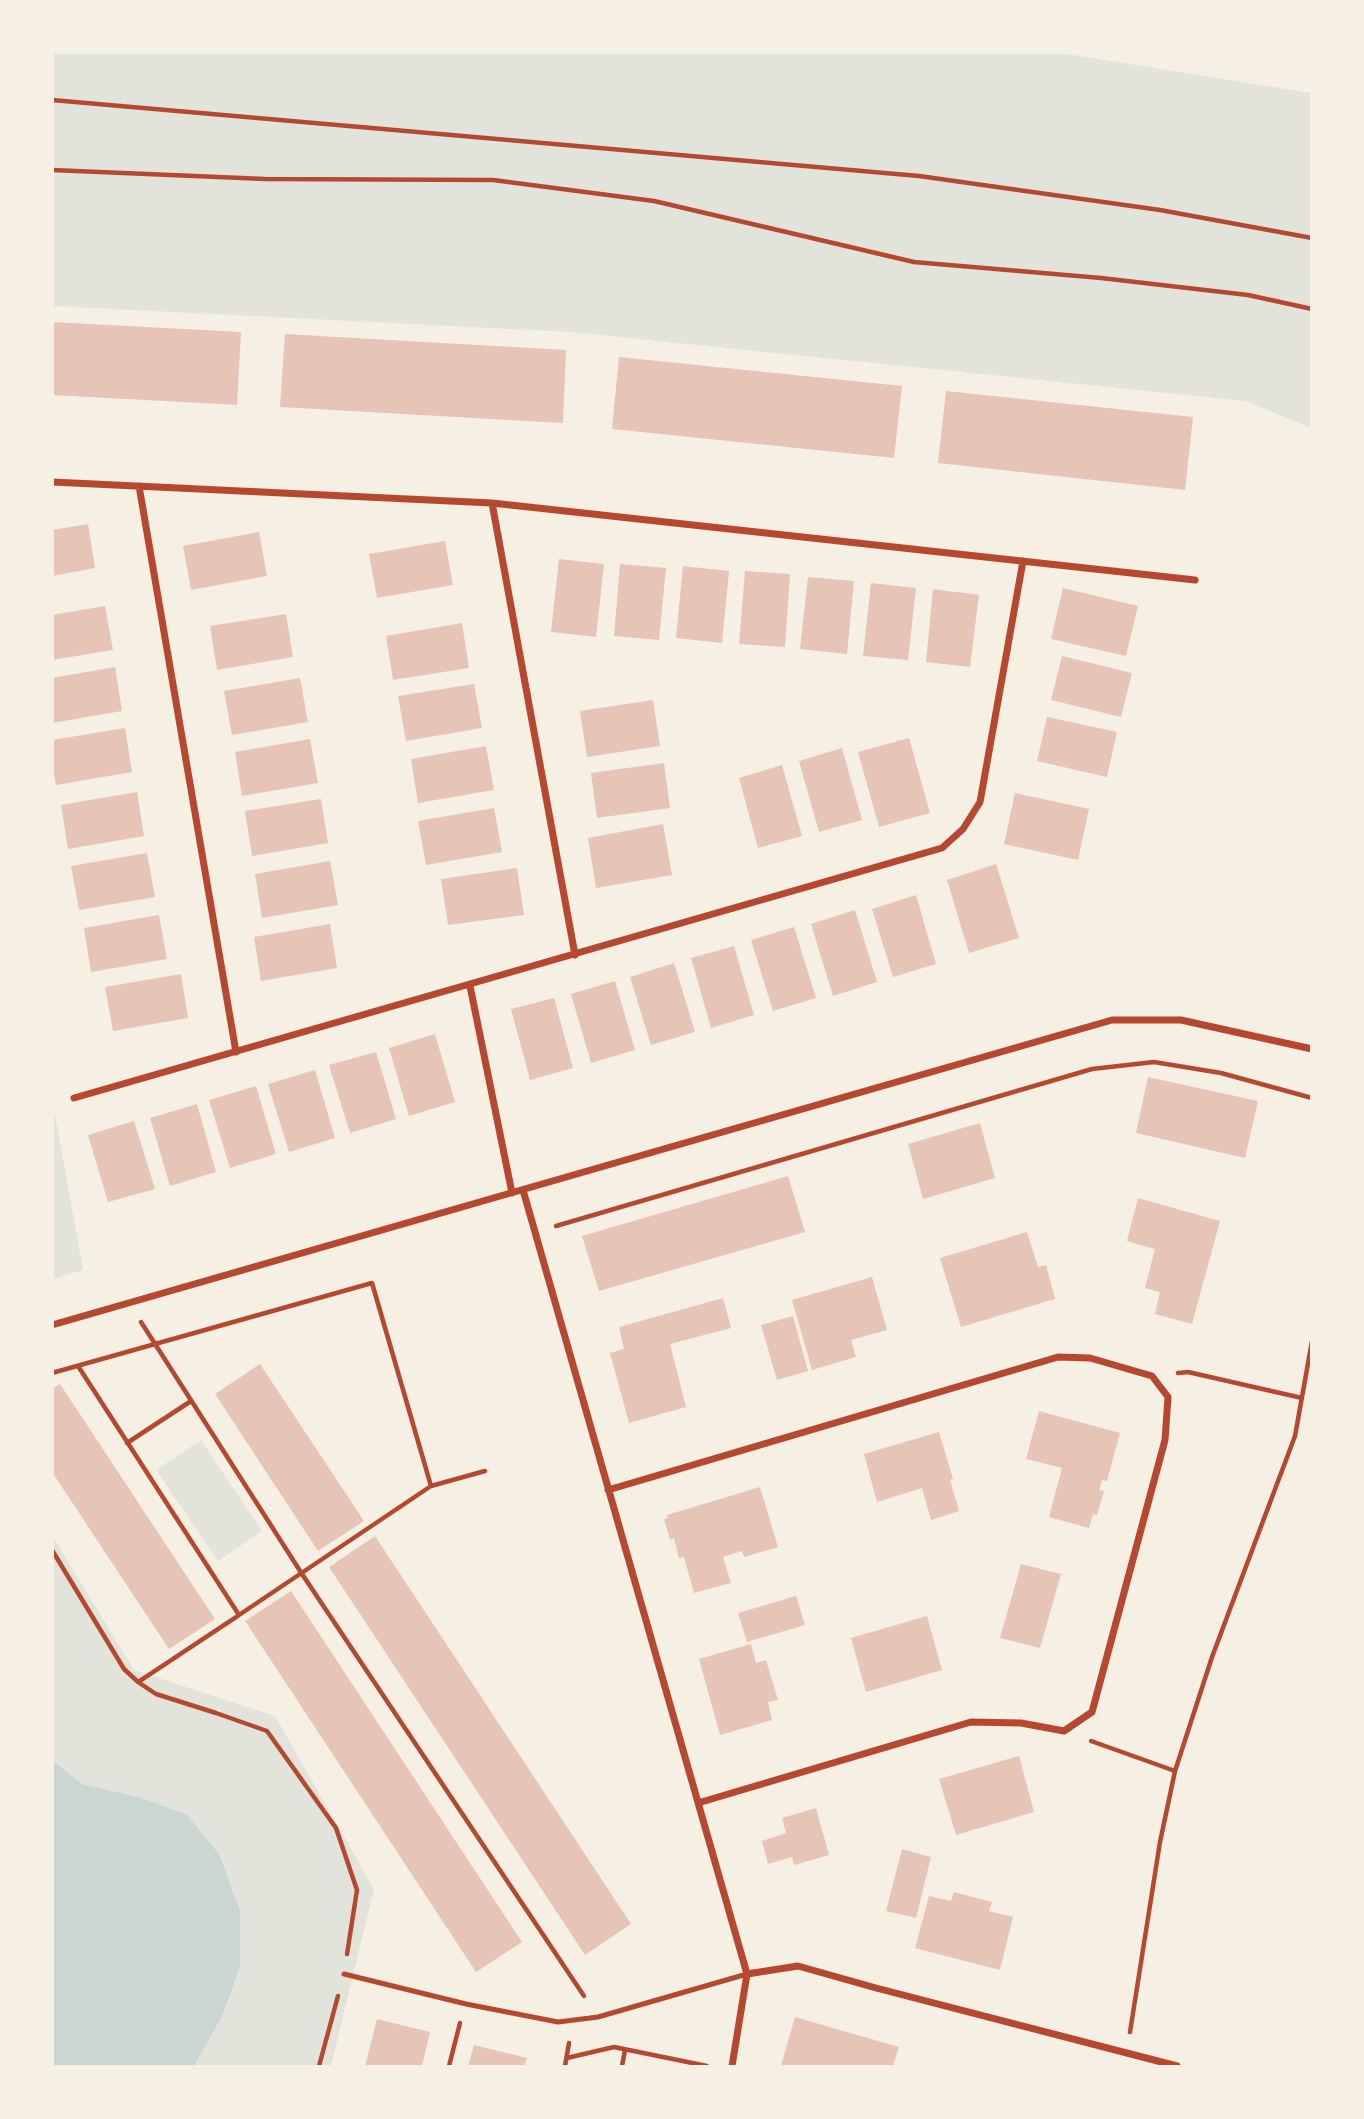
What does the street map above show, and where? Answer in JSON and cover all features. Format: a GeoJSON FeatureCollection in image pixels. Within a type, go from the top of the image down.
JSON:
{"type":"FeatureCollection","features":[{"type":"Feature","properties":{"kind":"street"},"geometry":{"type":"LineString","coordinates":[[52,482],[492,503],[1195,580]]}},
{"type":"Feature","properties":{"kind":"street"},"geometry":{"type":"LineString","coordinates":[[139,486],[236,1052]]}},
{"type":"Feature","properties":{"kind":"street"},"geometry":{"type":"LineString","coordinates":[[492,503],[575,955]]}},
{"type":"Feature","properties":{"kind":"street"},"geometry":{"type":"LineString","coordinates":[[74,1098],[942,848],[963,829],[980,802],[1023,561]]}},
{"type":"Feature","properties":{"kind":"street"},"geometry":{"type":"LineString","coordinates":[[470,986],[513,1193]]}},
{"type":"Feature","properties":{"kind":"street"},"geometry":{"type":"LineString","coordinates":[[52,1325],[1112,1020],[1181,1020],[1311,1049]]}},
{"type":"Feature","properties":{"kind":"street"},"geometry":{"type":"LineString","coordinates":[[523,1190],[747,1974],[732,2067]]}},
{"type":"Feature","properties":{"kind":"street"},"geometry":{"type":"LineString","coordinates":[[608,1490],[1058,1357],[1090,1358],[1152,1376],[1168,1397],[1165,1440],[1092,1712],[1064,1731],[1021,1723],[971,1722],[698,1803]]}},
{"type":"Feature","properties":{"kind":"street"},"geometry":{"type":"LineString","coordinates":[[747,1974],[798,1966],[1177,2067]]}},
{"type":"Feature","properties":{"kind":"lane"},"geometry":{"type":"LineString","coordinates":[[344,1974],[466,2004],[558,2022],[598,2017],[747,1974]]}},
{"type":"Feature","properties":{"kind":"path"},"geometry":{"type":"LineString","coordinates":[[52,100],[919,176],[1160,210],[1311,238]]}},
{"type":"Feature","properties":{"kind":"path"},"geometry":{"type":"LineString","coordinates":[[52,170],[265,179],[493,180],[654,201],[914,262],[1101,278],[1248,295],[1311,309]]}},
{"type":"Feature","properties":{"kind":"path"},"geometry":{"type":"LineString","coordinates":[[535,1232],[1092,1069],[1154,1062],[1221,1073],[1311,1098]]}},
{"type":"Feature","properties":{"kind":"path"},"geometry":{"type":"LineString","coordinates":[[52,1373],[372,1283],[431,1486]]}},
{"type":"Feature","properties":{"kind":"path"},"geometry":{"type":"LineString","coordinates":[[130,1303],[302,1574],[598,2017]]}},
{"type":"Feature","properties":{"kind":"path"},"geometry":{"type":"LineString","coordinates":[[1126,2053],[1160,1842],[1175,1771],[1212,1657],[1295,1436],[1311,1341]]}},
{"type":"Feature","properties":{"kind":"path"},"geometry":{"type":"LineString","coordinates":[[78,1366],[239,1615]]}},
{"type":"Feature","properties":{"kind":"path"},"geometry":{"type":"LineString","coordinates":[[1152,1376],[1188,1372],[1302,1398]]}},
{"type":"Feature","properties":{"kind":"path"},"geometry":{"type":"LineString","coordinates":[[127,1443],[191,1401]]}},
{"type":"Feature","properties":{"kind":"path"},"geometry":{"type":"LineString","coordinates":[[138,1682],[431,1486],[485,1471]]}},
{"type":"Feature","properties":{"kind":"path"},"geometry":{"type":"LineString","coordinates":[[52,1550],[124,1670],[156,1695],[267,1731],[336,1828],[357,1890],[344,1974],[319,2067]]}},
{"type":"Feature","properties":{"kind":"path"},"geometry":{"type":"LineString","coordinates":[[1064,1731],[1175,1771]]}},
{"type":"Feature","properties":{"kind":"path"},"geometry":{"type":"LineString","coordinates":[[449,2067],[466,2004]]}},
{"type":"Feature","properties":{"kind":"path"},"geometry":{"type":"LineString","coordinates":[[567,2058],[614,2047],[707,2067]]}},
{"type":"Feature","properties":{"kind":"path"},"geometry":{"type":"LineString","coordinates":[[622,2067],[625,2050]]}},
{"type":"Feature","properties":{"kind":"shaded area"},"geometry":{"type":"Polygon","coordinates":[[[1054,52],[1311,93],[1311,428],[1246,401],[570,332],[53,306],[52,53],[1054,52]]]}},
{"type":"Feature","properties":{"kind":"shaded area"},"geometry":{"type":"Polygon","coordinates":[[[52,1098],[83,1270],[53,1279],[52,1279],[52,1098]]]}},
{"type":"Feature","properties":{"kind":"shaded area"},"geometry":{"type":"Polygon","coordinates":[[[201,1440],[262,1531],[218,1561],[156,1470],[201,1440]]]}},
{"type":"Feature","properties":{"kind":"shaded area"},"geometry":{"type":"Polygon","coordinates":[[[52,1535],[134,1670],[275,1716],[374,1889],[331,2066],[53,2066],[52,1535]]]}},
{"type":"Feature","properties":{"kind":"shaded area"},"geometry":{"type":"Polygon","coordinates":[[[52,1760],[82,1784],[142,1798],[187,1815],[219,1854],[240,1911],[240,1966],[223,2014],[194,2066],[53,2066],[52,1760]]]}},
{"type":"Feature","properties":{"kind":"building"},"geometry":{"type":"Polygon","coordinates":[[[52,322],[241,332],[237,405],[52,395],[52,322]]]}},
{"type":"Feature","properties":{"kind":"building"},"geometry":{"type":"Polygon","coordinates":[[[285,334],[566,350],[563,423],[280,407],[285,334]]]}},
{"type":"Feature","properties":{"kind":"building"},"geometry":{"type":"Polygon","coordinates":[[[619,357],[902,386],[894,458],[612,429],[619,357]]]}},
{"type":"Feature","properties":{"kind":"building"},"geometry":{"type":"Polygon","coordinates":[[[946,391],[1193,417],[1185,490],[938,463],[946,391]]]}},
{"type":"Feature","properties":{"kind":"building"},"geometry":{"type":"Polygon","coordinates":[[[88,524],[95,568],[52,576],[52,530],[88,524]]]}},
{"type":"Feature","properties":{"kind":"building"},"geometry":{"type":"Polygon","coordinates":[[[259,532],[267,576],[191,590],[183,546],[259,532]]]}},
{"type":"Feature","properties":{"kind":"building"},"geometry":{"type":"Polygon","coordinates":[[[445,541],[453,585],[377,598],[369,554],[445,541]]]}},
{"type":"Feature","properties":{"kind":"building"},"geometry":{"type":"Polygon","coordinates":[[[559,559],[604,564],[596,637],[551,632],[559,559]]]}},
{"type":"Feature","properties":{"kind":"building"},"geometry":{"type":"Polygon","coordinates":[[[620,564],[666,568],[659,640],[614,636],[620,564]]]}},
{"type":"Feature","properties":{"kind":"building"},"geometry":{"type":"Polygon","coordinates":[[[683,566],[729,571],[722,643],[676,638],[683,566]]]}},
{"type":"Feature","properties":{"kind":"building"},"geometry":{"type":"Polygon","coordinates":[[[745,571],[790,574],[785,647],[739,644],[745,571]]]}},
{"type":"Feature","properties":{"kind":"building"},"geometry":{"type":"Polygon","coordinates":[[[808,577],[854,581],[847,654],[800,649],[808,577]]]}},
{"type":"Feature","properties":{"kind":"building"},"geometry":{"type":"Polygon","coordinates":[[[871,583],[916,588],[908,660],[863,656],[871,583]]]}},
{"type":"Feature","properties":{"kind":"building"},"geometry":{"type":"Polygon","coordinates":[[[1063,588],[1138,606],[1126,656],[1051,639],[1063,588]]]}},
{"type":"Feature","properties":{"kind":"building"},"geometry":{"type":"Polygon","coordinates":[[[933,589],[979,595],[970,667],[926,662],[933,589]]]}},
{"type":"Feature","properties":{"kind":"building"},"geometry":{"type":"Polygon","coordinates":[[[105,606],[113,650],[52,660],[52,615],[105,606]]]}},
{"type":"Feature","properties":{"kind":"building"},"geometry":{"type":"Polygon","coordinates":[[[286,614],[293,657],[217,670],[210,626],[286,614]]]}},
{"type":"Feature","properties":{"kind":"building"},"geometry":{"type":"Polygon","coordinates":[[[462,623],[469,668],[393,680],[386,636],[462,623]]]}},
{"type":"Feature","properties":{"kind":"building"},"geometry":{"type":"Polygon","coordinates":[[[1062,656],[1132,673],[1121,717],[1051,700],[1062,656]]]}},
{"type":"Feature","properties":{"kind":"building"},"geometry":{"type":"Polygon","coordinates":[[[115,667],[122,711],[52,723],[52,678],[115,667]]]}},
{"type":"Feature","properties":{"kind":"building"},"geometry":{"type":"Polygon","coordinates":[[[300,678],[308,722],[232,735],[224,691],[300,678]]]}},
{"type":"Feature","properties":{"kind":"building"},"geometry":{"type":"Polygon","coordinates":[[[474,684],[482,728],[406,741],[398,696],[474,684]]]}},
{"type":"Feature","properties":{"kind":"building"},"geometry":{"type":"Polygon","coordinates":[[[653,700],[660,746],[587,757],[580,711],[653,700]]]}},
{"type":"Feature","properties":{"kind":"building"},"geometry":{"type":"Polygon","coordinates":[[[1047,717],[1117,732],[1107,777],[1037,761],[1047,717]]]}},
{"type":"Feature","properties":{"kind":"building"},"geometry":{"type":"Polygon","coordinates":[[[125,728],[132,772],[56,785],[52,765],[52,740],[125,728]]]}},
{"type":"Feature","properties":{"kind":"building"},"geometry":{"type":"Polygon","coordinates":[[[909,738],[930,813],[879,827],[858,752],[909,738]]]}},
{"type":"Feature","properties":{"kind":"building"},"geometry":{"type":"Polygon","coordinates":[[[310,739],[318,783],[242,796],[235,752],[310,739]]]}},
{"type":"Feature","properties":{"kind":"building"},"geometry":{"type":"Polygon","coordinates":[[[486,746],[494,790],[418,803],[411,759],[486,746]]]}},
{"type":"Feature","properties":{"kind":"building"},"geometry":{"type":"Polygon","coordinates":[[[842,748],[862,820],[819,832],[799,761],[842,748]]]}},
{"type":"Feature","properties":{"kind":"building"},"geometry":{"type":"Polygon","coordinates":[[[664,763],[670,808],[597,818],[591,773],[664,763]]]}},
{"type":"Feature","properties":{"kind":"building"},"geometry":{"type":"Polygon","coordinates":[[[782,765],[802,836],[758,848],[739,778],[782,765]]]}},
{"type":"Feature","properties":{"kind":"building"},"geometry":{"type":"Polygon","coordinates":[[[137,792],[144,836],[68,849],[61,805],[137,792]]]}},
{"type":"Feature","properties":{"kind":"building"},"geometry":{"type":"Polygon","coordinates":[[[1015,793],[1089,809],[1078,860],[1004,844],[1015,793]]]}},
{"type":"Feature","properties":{"kind":"building"},"geometry":{"type":"Polygon","coordinates":[[[321,799],[328,843],[252,856],[245,811],[321,799]]]}},
{"type":"Feature","properties":{"kind":"building"},"geometry":{"type":"Polygon","coordinates":[[[494,808],[502,852],[426,865],[418,821],[494,808]]]}},
{"type":"Feature","properties":{"kind":"building"},"geometry":{"type":"Polygon","coordinates":[[[663,824],[672,875],[596,888],[588,838],[663,824]]]}},
{"type":"Feature","properties":{"kind":"building"},"geometry":{"type":"Polygon","coordinates":[[[147,853],[155,897],[79,910],[71,866],[147,853]]]}},
{"type":"Feature","properties":{"kind":"building"},"geometry":{"type":"Polygon","coordinates":[[[330,861],[338,905],[262,918],[255,874],[330,861]]]}},
{"type":"Feature","properties":{"kind":"building"},"geometry":{"type":"Polygon","coordinates":[[[996,864],[1019,938],[969,953],[947,880],[996,864]]]}},
{"type":"Feature","properties":{"kind":"building"},"geometry":{"type":"Polygon","coordinates":[[[517,868],[524,915],[448,925],[441,879],[517,868]]]}},
{"type":"Feature","properties":{"kind":"building"},"geometry":{"type":"Polygon","coordinates":[[[916,895],[936,964],[893,977],[872,909],[916,895]]]}},
{"type":"Feature","properties":{"kind":"building"},"geometry":{"type":"Polygon","coordinates":[[[855,910],[877,982],[833,996],[811,924],[855,910]]]}},
{"type":"Feature","properties":{"kind":"building"},"geometry":{"type":"Polygon","coordinates":[[[159,915],[167,959],[91,972],[84,928],[159,915]]]}},
{"type":"Feature","properties":{"kind":"building"},"geometry":{"type":"Polygon","coordinates":[[[330,924],[337,968],[261,981],[254,937],[330,924]]]}},
{"type":"Feature","properties":{"kind":"building"},"geometry":{"type":"Polygon","coordinates":[[[794,927],[816,998],[773,1011],[751,940],[794,927]]]}},
{"type":"Feature","properties":{"kind":"building"},"geometry":{"type":"Polygon","coordinates":[[[734,946],[754,1015],[711,1028],[691,958],[734,946]]]}},
{"type":"Feature","properties":{"kind":"building"},"geometry":{"type":"Polygon","coordinates":[[[674,963],[695,1032],[651,1045],[630,977],[674,963]]]}},
{"type":"Feature","properties":{"kind":"building"},"geometry":{"type":"Polygon","coordinates":[[[181,974],[188,1018],[113,1031],[105,987],[181,974]]]}},
{"type":"Feature","properties":{"kind":"building"},"geometry":{"type":"Polygon","coordinates":[[[615,981],[635,1050],[591,1063],[571,994],[615,981]]]}},
{"type":"Feature","properties":{"kind":"building"},"geometry":{"type":"Polygon","coordinates":[[[554,998],[573,1068],[530,1080],[511,1009],[554,998]]]}},
{"type":"Feature","properties":{"kind":"building"},"geometry":{"type":"Polygon","coordinates":[[[435,1034],[455,1102],[409,1116],[389,1048],[435,1034]]]}},
{"type":"Feature","properties":{"kind":"building"},"geometry":{"type":"Polygon","coordinates":[[[376,1052],[396,1119],[350,1133],[329,1065],[376,1052]]]}},
{"type":"Feature","properties":{"kind":"building"},"geometry":{"type":"Polygon","coordinates":[[[315,1070],[335,1138],[289,1152],[268,1084],[315,1070]]]}},
{"type":"Feature","properties":{"kind":"building"},"geometry":{"type":"Polygon","coordinates":[[[1148,1077],[1258,1101],[1245,1158],[1136,1133],[1148,1077]]]}},
{"type":"Feature","properties":{"kind":"building"},"geometry":{"type":"Polygon","coordinates":[[[256,1086],[276,1154],[230,1168],[209,1100],[256,1086]]]}},
{"type":"Feature","properties":{"kind":"building"},"geometry":{"type":"Polygon","coordinates":[[[197,1104],[216,1172],[170,1186],[150,1118],[197,1104]]]}},
{"type":"Feature","properties":{"kind":"building"},"geometry":{"type":"Polygon","coordinates":[[[134,1121],[155,1189],[108,1202],[88,1135],[134,1121]]]}},
{"type":"Feature","properties":{"kind":"building"},"geometry":{"type":"Polygon","coordinates":[[[980,1123],[995,1178],[923,1199],[908,1144],[980,1123]]]}},
{"type":"Feature","properties":{"kind":"building"},"geometry":{"type":"Polygon","coordinates":[[[788,1176],[805,1232],[599,1291],[582,1236],[788,1176]]]}},
{"type":"Feature","properties":{"kind":"building"},"geometry":{"type":"Polygon","coordinates":[[[1138,1198],[1220,1221],[1192,1324],[1155,1314],[1160,1292],[1145,1288],[1155,1249],[1127,1241],[1138,1198]]]}},
{"type":"Feature","properties":{"kind":"building"},"geometry":{"type":"Polygon","coordinates":[[[1027,1232],[1038,1267],[1046,1265],[1055,1299],[961,1327],[940,1258],[1027,1232]]]}},
{"type":"Feature","properties":{"kind":"building"},"geometry":{"type":"Polygon","coordinates":[[[872,1277],[887,1330],[851,1340],[856,1357],[812,1370],[792,1300],[872,1277]]]}},
{"type":"Feature","properties":{"kind":"building"},"geometry":{"type":"Polygon","coordinates":[[[723,1298],[731,1328],[670,1344],[686,1407],[629,1423],[610,1353],[624,1349],[619,1327],[723,1298]]]}},
{"type":"Feature","properties":{"kind":"building"},"geometry":{"type":"Polygon","coordinates":[[[793,1316],[808,1371],[777,1380],[761,1325],[793,1316]]]}},
{"type":"Feature","properties":{"kind":"building"},"geometry":{"type":"Polygon","coordinates":[[[260,1364],[364,1521],[318,1551],[215,1394],[260,1364]]]}},
{"type":"Feature","properties":{"kind":"building"},"geometry":{"type":"Polygon","coordinates":[[[60,1384],[215,1619],[169,1649],[52,1472],[52,1389],[60,1384]]]}},
{"type":"Feature","properties":{"kind":"building"},"geometry":{"type":"Polygon","coordinates":[[[1039,1411],[1120,1433],[1107,1481],[1102,1480],[1099,1490],[1104,1491],[1097,1515],[1093,1514],[1089,1528],[1049,1517],[1062,1468],[1026,1459],[1039,1411]]]}},
{"type":"Feature","properties":{"kind":"building"},"geometry":{"type":"Polygon","coordinates":[[[939,1432],[959,1511],[931,1520],[922,1488],[877,1502],[864,1454],[939,1432]]]}},
{"type":"Feature","properties":{"kind":"building"},"geometry":{"type":"Polygon","coordinates":[[[760,1487],[778,1547],[744,1557],[742,1551],[723,1557],[731,1583],[694,1593],[684,1557],[679,1558],[674,1538],[670,1540],[664,1519],[668,1518],[667,1515],[760,1487]]]}},
{"type":"Feature","properties":{"kind":"building"},"geometry":{"type":"Polygon","coordinates":[[[375,1536],[631,1924],[585,1955],[329,1567],[375,1536]]]}},
{"type":"Feature","properties":{"kind":"building"},"geometry":{"type":"Polygon","coordinates":[[[1021,1564],[1061,1574],[1040,1648],[1000,1638],[1021,1564]]]}},
{"type":"Feature","properties":{"kind":"building"},"geometry":{"type":"Polygon","coordinates":[[[291,1591],[522,1942],[476,1972],[245,1621],[291,1591]]]}},
{"type":"Feature","properties":{"kind":"building"},"geometry":{"type":"Polygon","coordinates":[[[796,1596],[805,1625],[747,1642],[738,1613],[796,1596]]]}},
{"type":"Feature","properties":{"kind":"building"},"geometry":{"type":"Polygon","coordinates":[[[927,1616],[942,1670],[866,1692],[851,1638],[927,1616]]]}},
{"type":"Feature","properties":{"kind":"building"},"geometry":{"type":"Polygon","coordinates":[[[751,1644],[756,1663],[766,1660],[778,1700],[768,1702],[772,1720],[720,1735],[699,1659],[751,1644]]]}},
{"type":"Feature","properties":{"kind":"building"},"geometry":{"type":"Polygon","coordinates":[[[1019,1756],[1034,1812],[956,1835],[939,1779],[1019,1756]]]}},
{"type":"Feature","properties":{"kind":"building"},"geometry":{"type":"Polygon","coordinates":[[[816,1808],[829,1855],[794,1865],[792,1857],[768,1864],[762,1841],[786,1833],[782,1818],[816,1808]]]}},
{"type":"Feature","properties":{"kind":"building"},"geometry":{"type":"Polygon","coordinates":[[[902,1849],[931,1857],[916,1918],[886,1911],[902,1849]]]}},
{"type":"Feature","properties":{"kind":"building"},"geometry":{"type":"Polygon","coordinates":[[[954,1892],[992,1902],[989,1911],[1013,1917],[1000,1970],[915,1948],[929,1896],[951,1901],[954,1892]]]}},
{"type":"Feature","properties":{"kind":"building"},"geometry":{"type":"Polygon","coordinates":[[[795,2017],[899,2047],[893,2066],[781,2066],[795,2017]]]}},
{"type":"Feature","properties":{"kind":"building"},"geometry":{"type":"Polygon","coordinates":[[[377,2019],[430,2032],[422,2066],[365,2066],[377,2019]]]}},
{"type":"Feature","properties":{"kind":"building"},"geometry":{"type":"Polygon","coordinates":[[[474,2045],[527,2058],[524,2066],[468,2066],[474,2045]]]}}]}
